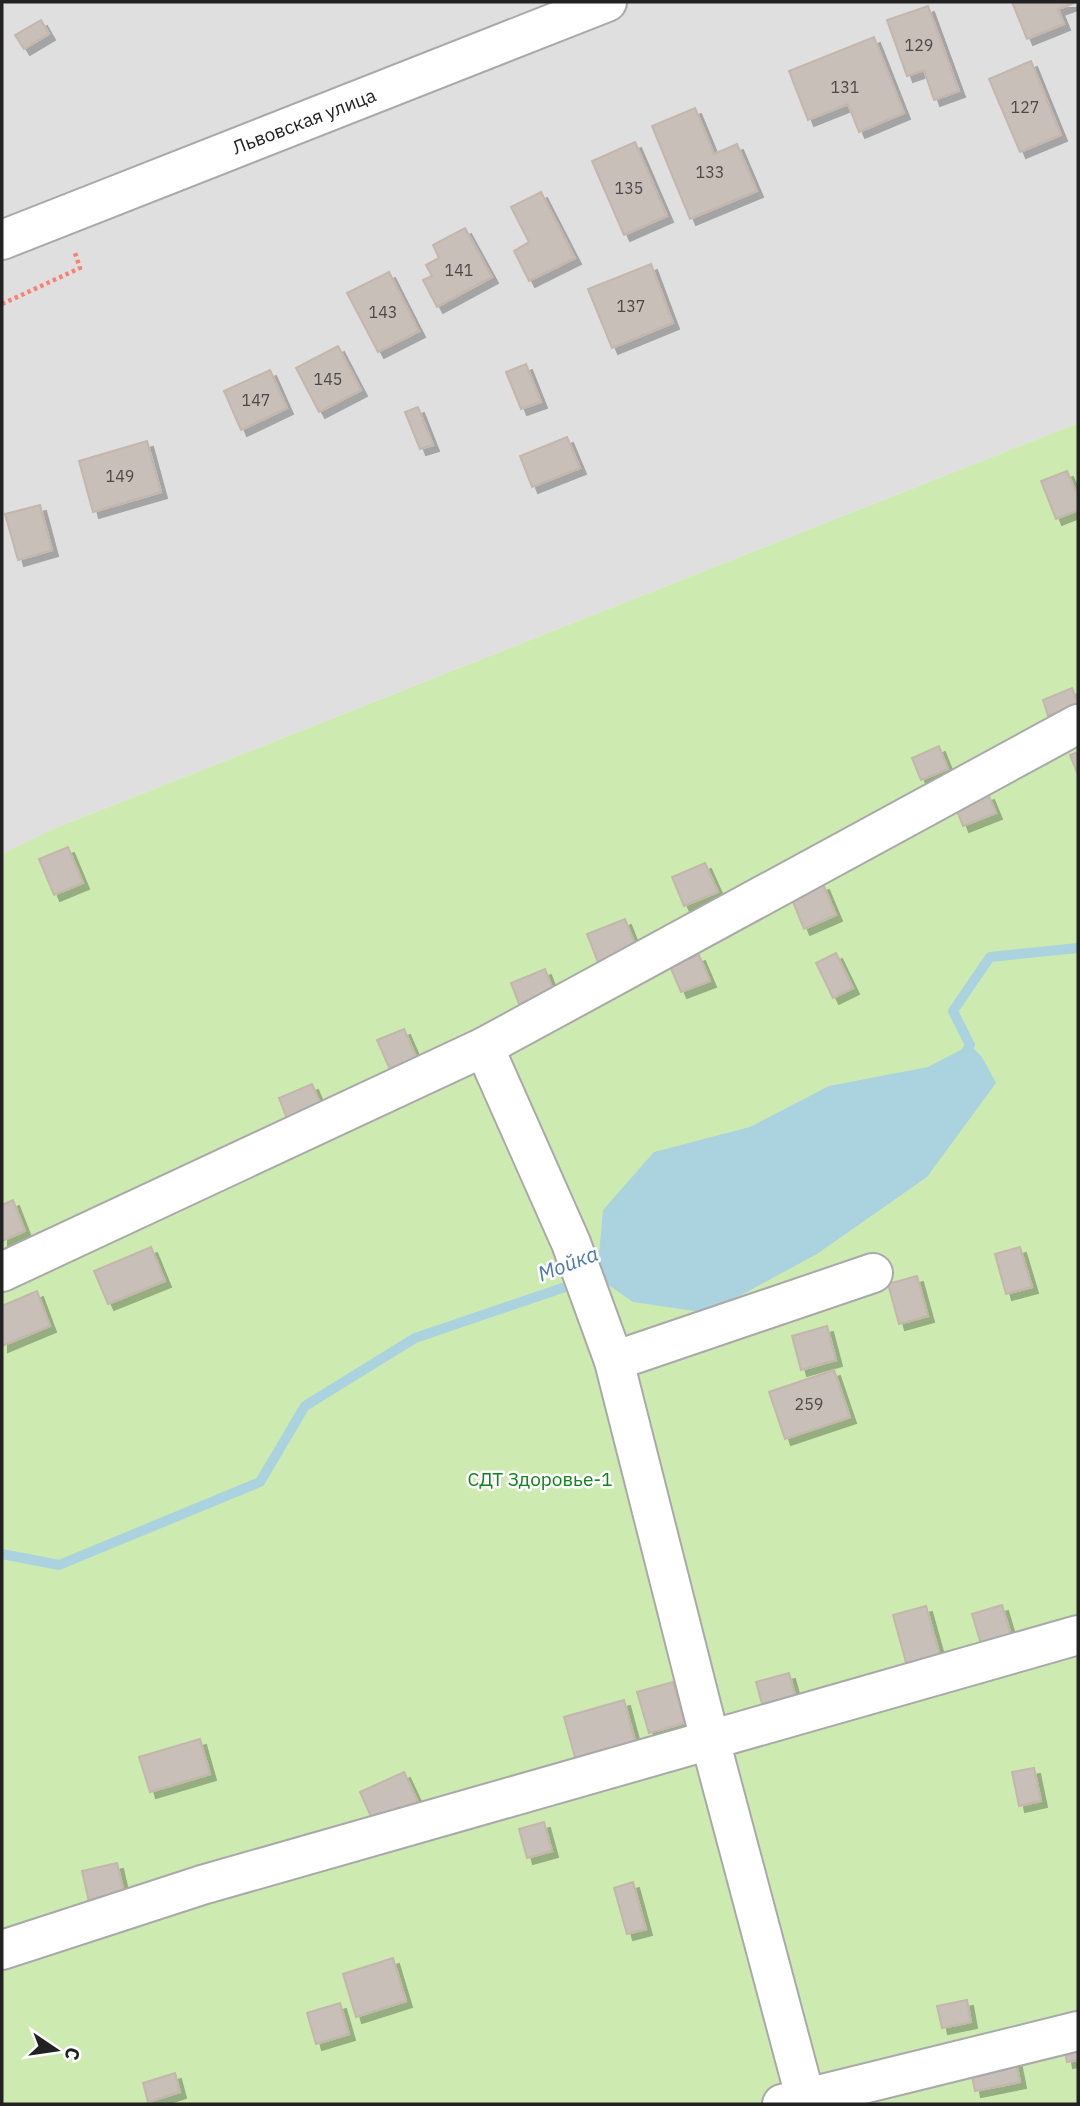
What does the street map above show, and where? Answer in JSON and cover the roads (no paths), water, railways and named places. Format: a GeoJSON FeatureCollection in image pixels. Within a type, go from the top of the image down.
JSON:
{"type":"FeatureCollection","features":[{"type":"Feature","properties":{"kind":"street","name":"Львовская улица"},"geometry":{"type":"LineString","coordinates":[[2,240],[607,2]]}},
{"type":"Feature","properties":{"kind":"street"},"geometry":{"type":"LineString","coordinates":[[2,1272],[484,1047],[1078,724]]}},
{"type":"Feature","properties":{"kind":"street"},"geometry":{"type":"LineString","coordinates":[[484,1047],[571,1244],[614,1361],[798,2101],[1078,2031]]}},
{"type":"Feature","properties":{"kind":"street"},"geometry":{"type":"LineString","coordinates":[[614,1361],[873,1273]]}},
{"type":"Feature","properties":{"kind":"street"},"geometry":{"type":"LineString","coordinates":[[2,1950],[202,1885],[1078,1635]]}},
{"type":"Feature","properties":{"kind":"water"},"geometry":{"type":"Polygon","coordinates":[[[970,1045],[982,1057],[996,1083],[927,1177],[817,1254],[708,1313],[633,1302],[597,1277],[603,1210],[654,1152],[750,1127],[829,1086],[928,1067],[970,1045]]]}},
{"type":"Feature","properties":{"kind":"waterway","name":"Мойка"},"geometry":{"type":"LineString","coordinates":[[962,1058],[970,1045],[953,1011],[990,957],[1078,948]]}},
{"type":"Feature","properties":{"kind":"waterway","name":"Мойка"},"geometry":{"type":"LineString","coordinates":[[2,1554],[59,1565],[260,1482],[305,1406],[415,1338],[580,1282]]}},
{"type":"Feature","properties":{"kind":"park label","name":"СДТ Здоровье-1"},"geometry":{"type":"Point","coordinates":[540,1479]}}]}
